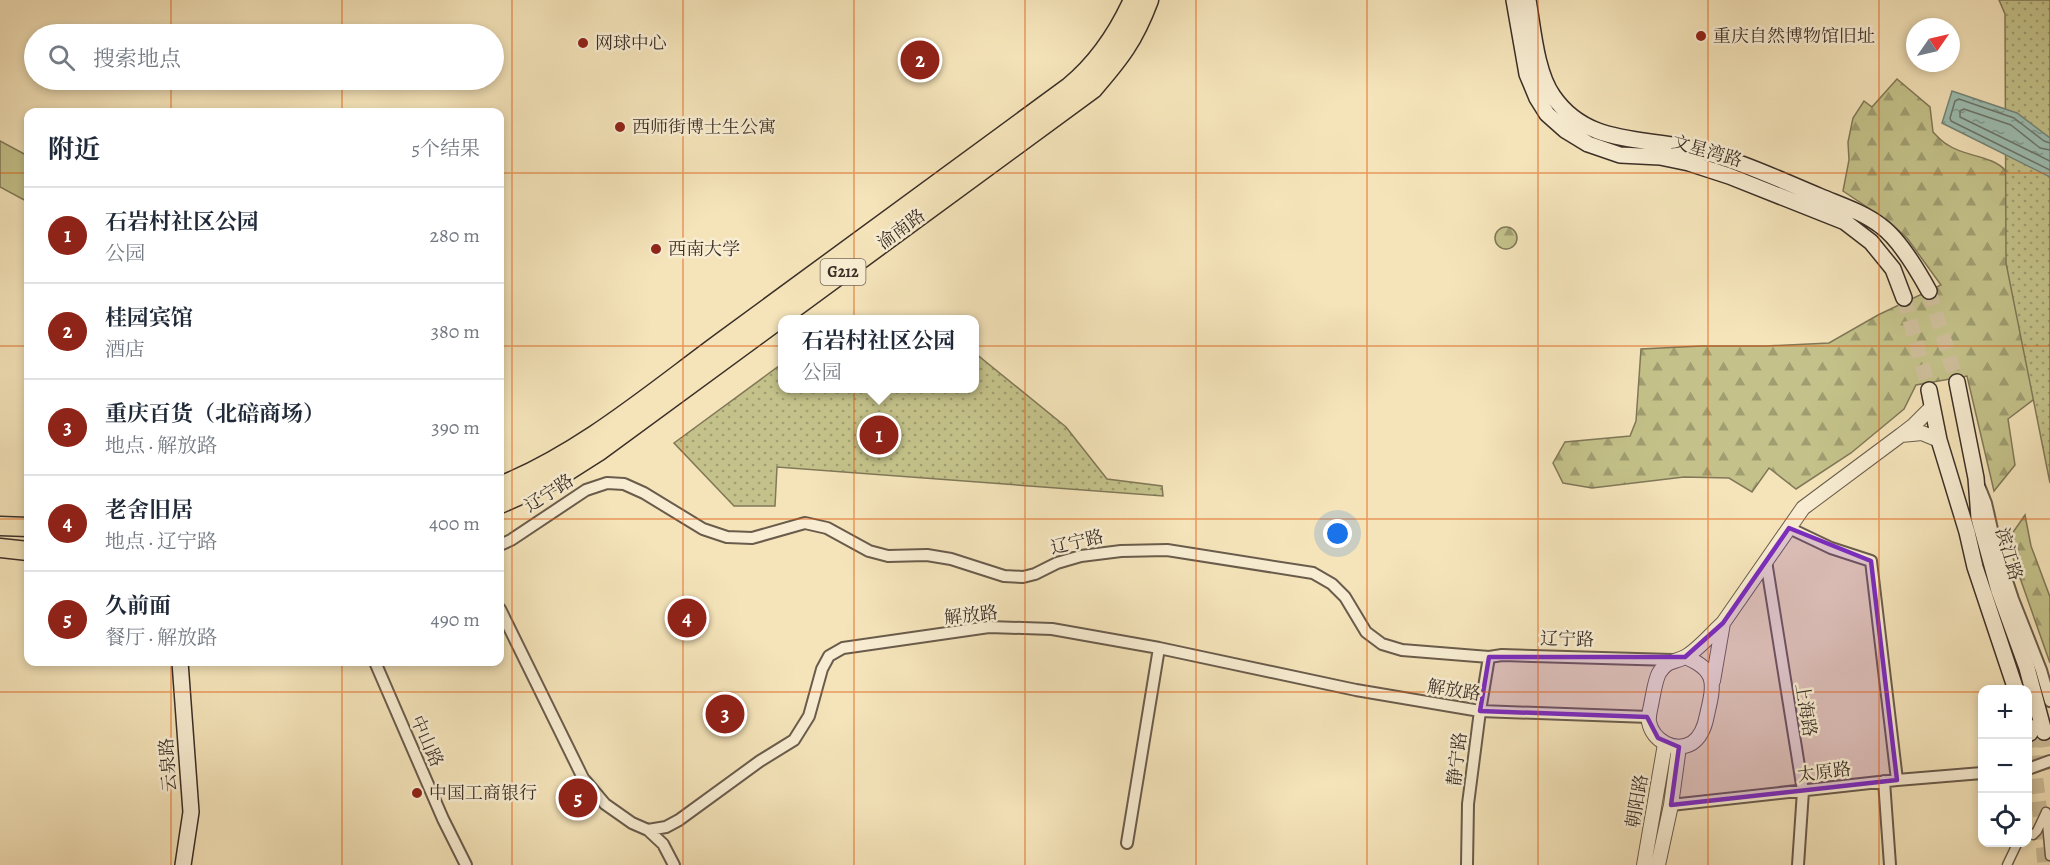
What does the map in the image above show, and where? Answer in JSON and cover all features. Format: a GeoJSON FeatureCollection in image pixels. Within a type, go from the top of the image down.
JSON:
{"type":"FeatureCollection","features":[{"type":"Feature","properties":{"kind":"highway","name":"渝南路"},"geometry":{"type":"LineString","coordinates":[[504,484],[552,461],[616,418],[1069,87],[1083,75],[1109,43],[1133,0]]}},
{"type":"Feature","properties":{"kind":"highway","name":"渝南路"},"geometry":{"type":"LineString","coordinates":[[786,315],[1093,89],[1123,53],[1139,27],[1149,0]]}},
{"type":"Feature","properties":{"kind":"highway","name":"渝南路"},"geometry":{"type":"LineString","coordinates":[[504,502],[554,480],[598,453],[778,321]]}},
{"type":"Feature","properties":{"kind":"highway"},"geometry":{"type":"LineString","coordinates":[[0,525],[24,527]]}},
{"type":"Feature","properties":{"kind":"highway"},"geometry":{"type":"LineString","coordinates":[[0,548],[24,551]]}},
{"type":"Feature","properties":{"kind":"main road","name":"文星湾路"},"geometry":{"type":"LineString","coordinates":[[1514,0],[1527,74],[1547,114],[1565,130],[1588,144],[1620,155],[1660,157],[1689,163],[1729,176],[1845,222],[1870,242],[1893,269],[1904,298]]}},
{"type":"Feature","properties":{"kind":"main road","name":"文星湾路"},"geometry":{"type":"LineString","coordinates":[[1527,0],[1539,61],[1546,82],[1552,95],[1574,118],[1591,129],[1617,138],[1688,148],[1732,160],[1852,210],[1881,226],[1914,264],[1929,291]]}},
{"type":"Feature","properties":{"kind":"main road","name":"滨江路"},"geometry":{"type":"LineString","coordinates":[[1957,382],[1976,478],[1979,518],[1999,591],[2027,668],[2034,730]]}},
{"type":"Feature","properties":{"kind":"main road","name":"滨江路"},"geometry":{"type":"LineString","coordinates":[[1929,390],[1939,440],[1975,567],[2014,685]]}},
{"type":"Feature","properties":{"kind":"main road","name":"云泉路"},"geometry":{"type":"LineString","coordinates":[[180,666],[191,812],[183,865]]}},
{"type":"Feature","properties":{"kind":"street"},"geometry":{"type":"LineString","coordinates":[[1723,623],[1706,723],[1701,734],[1691,743],[1679,747],[1665,744],[1652,731],[1649,717],[1658,675],[1723,623],[1803,508],[1914,425],[1932,407]]}},
{"type":"Feature","properties":{"kind":"street"},"geometry":{"type":"LineString","coordinates":[[1901,435],[1922,433],[1939,440]]}},
{"type":"Feature","properties":{"kind":"street"},"geometry":{"type":"LineString","coordinates":[[1976,478],[1986,503],[2013,599],[2041,670],[2050,701]]}},
{"type":"Feature","properties":{"kind":"street","name":"辽宁路"},"geometry":{"type":"LineString","coordinates":[[504,543],[586,489],[607,483],[624,484],[644,493],[703,528],[727,537],[752,538],[805,523],[827,528],[869,551],[888,556],[927,555],[951,559],[1004,576],[1023,577],[1035,574],[1057,563],[1081,556],[1121,551],[1167,550],[1314,573],[1332,584],[1345,597],[1366,632],[1382,645],[1402,650],[1489,657],[1502,655],[1679,658]]}},
{"type":"Feature","properties":{"kind":"street"},"geometry":{"type":"LineString","coordinates":[[1789,528],[1831,548],[1871,561],[1897,780]]}},
{"type":"Feature","properties":{"kind":"street","name":"上海路"},"geometry":{"type":"LineString","coordinates":[[1766,561],[1803,791],[1798,865]]}},
{"type":"Feature","properties":{"kind":"street"},"geometry":{"type":"LineString","coordinates":[[504,617],[583,778],[605,804],[632,823],[648,830],[663,844],[675,865]]}},
{"type":"Feature","properties":{"kind":"street","name":"解放路"},"geometry":{"type":"LineString","coordinates":[[648,830],[666,827],[679,820],[760,760],[794,740],[809,716],[826,663],[830,656],[843,648],[989,627],[1052,629],[1159,648],[1356,690],[1480,711],[1649,717]]}},
{"type":"Feature","properties":{"kind":"street"},"geometry":{"type":"LineString","coordinates":[[1127,843],[1159,648]]}},
{"type":"Feature","properties":{"kind":"street","name":"静宁路"},"geometry":{"type":"LineString","coordinates":[[1467,865],[1468,804],[1489,657]]}},
{"type":"Feature","properties":{"kind":"street"},"geometry":{"type":"LineString","coordinates":[[1679,658],[1700,663],[1708,671],[1713,681]]}},
{"type":"Feature","properties":{"kind":"street","name":"中山路"},"geometry":{"type":"LineString","coordinates":[[377,666],[443,819],[466,865]]}},
{"type":"Feature","properties":{"kind":"street","name":"朝阳路"},"geometry":{"type":"LineString","coordinates":[[1644,865],[1665,744]]}},
{"type":"Feature","properties":{"kind":"street"},"geometry":{"type":"LineString","coordinates":[[1658,865],[1671,805],[1679,747]]}},
{"type":"Feature","properties":{"kind":"street"},"geometry":{"type":"LineString","coordinates":[[2032,768],[2050,761]]}},
{"type":"Feature","properties":{"kind":"street","name":"太原路"},"geometry":{"type":"LineString","coordinates":[[1671,805],[1884,781],[1978,773]]}},
{"type":"Feature","properties":{"kind":"street"},"geometry":{"type":"LineString","coordinates":[[1884,781],[1890,865]]}},
{"type":"Feature","properties":{"kind":"street"},"geometry":{"type":"LineString","coordinates":[[2032,835],[2037,831],[2046,812],[2050,856]]}},
{"type":"Feature","properties":{"kind":"street"},"geometry":{"type":"LineString","coordinates":[[2007,865],[2016,847]]}},
{"type":"Feature","properties":{"kind":"highlighted area"},"geometry":{"type":"Polygon","coordinates":[[[1789,528],[1871,561],[1897,780],[1671,805],[1679,747],[1658,738],[1647,717],[1480,711],[1489,657],[1685,657],[1723,623],[1789,528]]]}},
{"type":"Feature","properties":{"kind":"green space"},"geometry":{"type":"Polygon","coordinates":[[[1999,0],[2050,0],[2050,483],[2006,263],[2005,14],[1999,0]]]}},
{"type":"Feature","properties":{"kind":"green space"},"geometry":{"type":"Polygon","coordinates":[[[1897,79],[1930,107],[1933,132],[1942,141],[1955,149],[1993,162],[2006,171],[2050,387],[2008,419],[2015,465],[1994,491],[1967,376],[1916,385],[1904,409],[1851,453],[1796,489],[1769,468],[1752,492],[1729,478],[1684,477],[1592,488],[1563,483],[1553,463],[1565,442],[1630,436],[1636,421],[1641,349],[1829,343],[1878,315],[1941,285],[1907,238],[1888,221],[1843,191],[1853,118],[1864,101],[1872,107],[1897,79]]]}},
{"type":"Feature","properties":{"kind":"green space"},"geometry":{"type":"Polygon","coordinates":[[[0,141],[24,154],[24,200],[0,187],[0,141]]]}},
{"type":"Feature","properties":{"kind":"green space"},"geometry":{"type":"Polygon","coordinates":[[[1502,227],[1510,227],[1517,234],[1517,242],[1510,249],[1502,249],[1495,242],[1495,234],[1502,227]]]}},
{"type":"Feature","properties":{"kind":"green space"},"geometry":{"type":"Polygon","coordinates":[[[979,356],[1066,427],[1107,479],[1162,486],[1163,496],[777,467],[775,506],[734,506],[674,443],[778,367],[778,393],[979,393],[979,356]]]}},
{"type":"Feature","properties":{"kind":"green space"},"geometry":{"type":"Polygon","coordinates":[[[2025,515],[2031,546],[2050,597],[2050,663],[2007,541],[2025,515]]]}},
{"type":"Feature","properties":{"kind":"water"},"geometry":{"type":"Polygon","coordinates":[[[1952,91],[2017,113],[2050,138],[2050,177],[1942,123],[1952,91]]]}},
{"type":"Feature","properties":{"kind":"tunnel"},"geometry":{"type":"LineString","coordinates":[[1929,291],[1957,382]]}},
{"type":"Feature","properties":{"kind":"tunnel"},"geometry":{"type":"LineString","coordinates":[[1904,298],[1929,390]]}},
{"type":"Feature","properties":{"kind":"tunnel"},"geometry":{"type":"LineString","coordinates":[[2044,732],[2050,775]]}},
{"type":"Feature","properties":{"kind":"tunnel"},"geometry":{"type":"LineString","coordinates":[[2031,739],[2045,865]]}},
{"type":"Feature","properties":{"kind":"place","name":"重庆自然博物馆旧址"},"geometry":{"type":"Point","coordinates":[1701,36]}},
{"type":"Feature","properties":{"kind":"place","name":"网球中心"},"geometry":{"type":"Point","coordinates":[583,43]}},
{"type":"Feature","properties":{"kind":"place","name":"桂园宾馆"},"geometry":{"type":"Point","coordinates":[920,60]}},
{"type":"Feature","properties":{"kind":"place","name":"西师街博士生公寓"},"geometry":{"type":"Point","coordinates":[620,127]}},
{"type":"Feature","properties":{"kind":"place","name":"西南大学"},"geometry":{"type":"Point","coordinates":[656,249]}},
{"type":"Feature","properties":{"kind":"place","name":"石岩村社区公园"},"geometry":{"type":"Point","coordinates":[879,435]}},
{"type":"Feature","properties":{"kind":"place","name":"老舍旧居"},"geometry":{"type":"Point","coordinates":[687,618]}},
{"type":"Feature","properties":{"kind":"place","name":"重庆百货（北碚商场）"},"geometry":{"type":"Point","coordinates":[725,714]}},
{"type":"Feature","properties":{"kind":"place","name":"中国工商银行"},"geometry":{"type":"Point","coordinates":[417,793]}},
{"type":"Feature","properties":{"kind":"place","name":"久前面"},"geometry":{"type":"Point","coordinates":[578,798]}}]}
